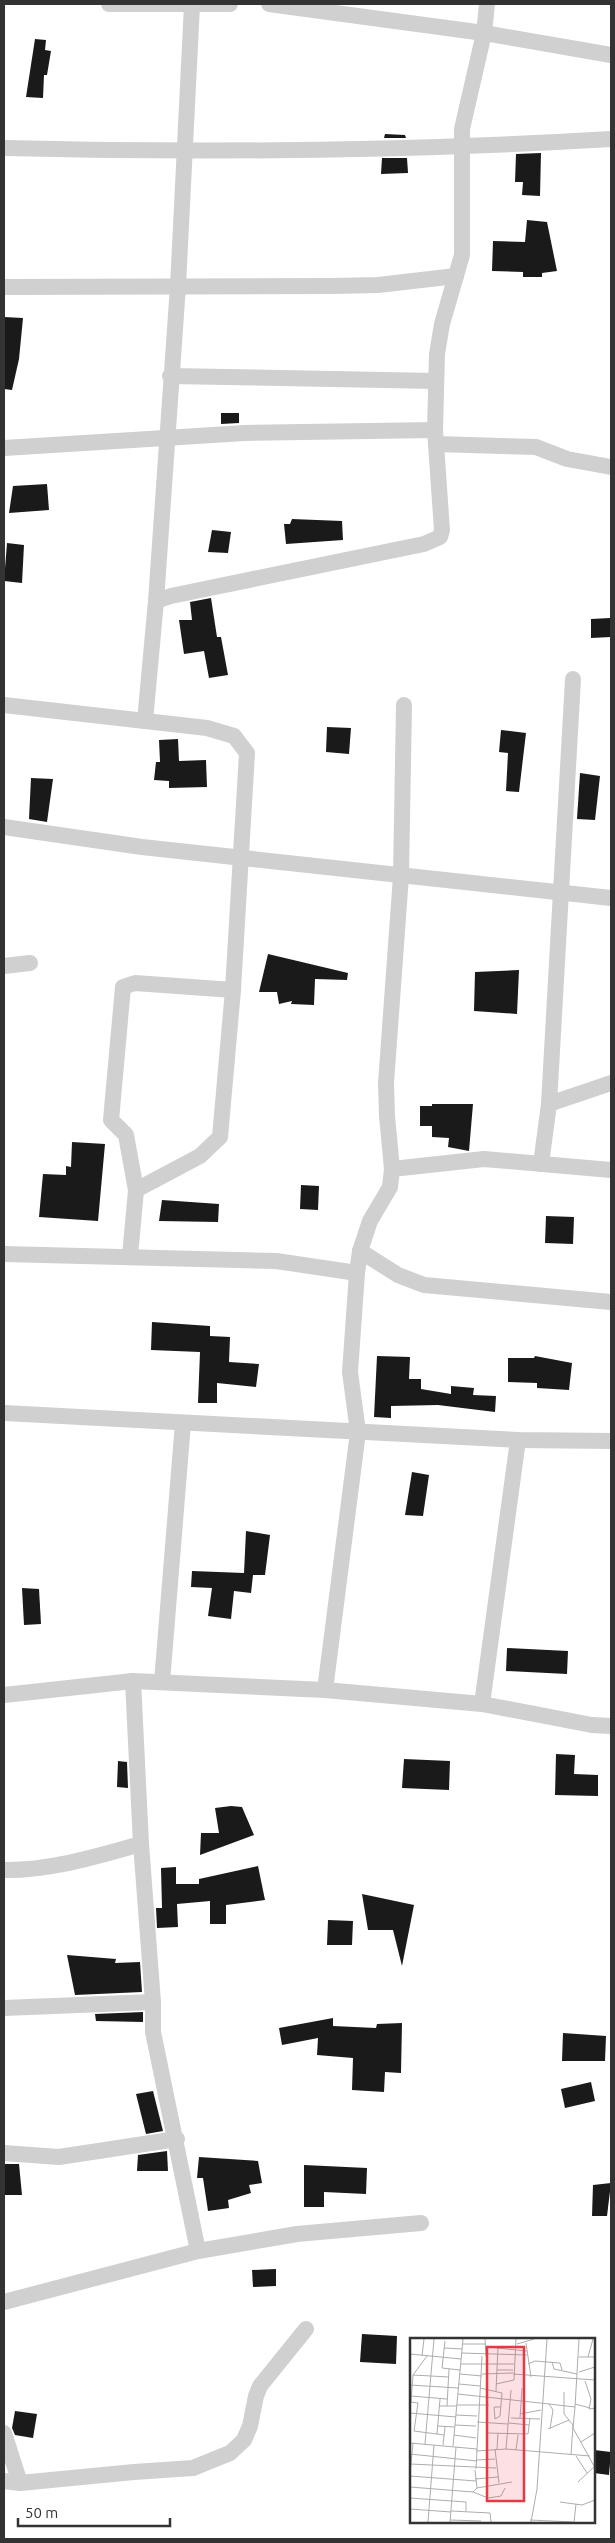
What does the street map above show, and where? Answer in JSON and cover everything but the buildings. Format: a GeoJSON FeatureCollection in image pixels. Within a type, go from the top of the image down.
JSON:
{"type":"FeatureCollection","features":[{"type":"Feature","properties":{"kind":"street"},"geometry":{"type":"LineString","coordinates":[[109,4],[192,6],[230,4]]}},
{"type":"Feature","properties":{"kind":"street"},"geometry":{"type":"LineString","coordinates":[[269,4],[484,33],[611,55]]}},
{"type":"Feature","properties":{"kind":"street"},"geometry":{"type":"LineString","coordinates":[[156,601],[170,596],[291,573],[438,540],[442,530],[435,437],[436,381],[440,337],[463,245],[462,129],[484,33],[487,4]]}},
{"type":"Feature","properties":{"kind":"street"},"geometry":{"type":"LineString","coordinates":[[145,722],[156,601],[170,376],[178,286],[192,6]]}},
{"type":"Feature","properties":{"kind":"street"},"geometry":{"type":"LineString","coordinates":[[4,148],[186,152],[463,148],[611,139]]}},
{"type":"Feature","properties":{"kind":"street"},"geometry":{"type":"LineString","coordinates":[[4,287],[355,286],[456,276]]}},
{"type":"Feature","properties":{"kind":"street"},"geometry":{"type":"LineString","coordinates":[[170,376],[436,381]]}},
{"type":"Feature","properties":{"kind":"street"},"geometry":{"type":"LineString","coordinates":[[4,448],[244,433],[435,437],[536,447],[567,459],[611,467]]}},
{"type":"Feature","properties":{"kind":"street"},"geometry":{"type":"LineString","coordinates":[[541,1164],[548,1104],[573,679]]}},
{"type":"Feature","properties":{"kind":"street"},"geometry":{"type":"LineString","coordinates":[[4,705],[207,728],[234,736],[246,753],[233,990],[220,1137],[200,1156],[136,1190]]}},
{"type":"Feature","properties":{"kind":"street"},"geometry":{"type":"LineString","coordinates":[[325,1690],[358,1432],[350,1372],[356,1273],[360,1250],[370,1221],[390,1187],[392,1169],[386,1083],[402,876],[404,705]]}},
{"type":"Feature","properties":{"kind":"street"},"geometry":{"type":"LineString","coordinates":[[4,828],[241,858],[611,898]]}},
{"type":"Feature","properties":{"kind":"street"},"geometry":{"type":"LineString","coordinates":[[4,966],[30,963]]}},
{"type":"Feature","properties":{"kind":"street"},"geometry":{"type":"LineString","coordinates":[[130,1256],[136,1190],[126,1135],[111,1120],[123,987],[135,983],[233,990]]}},
{"type":"Feature","properties":{"kind":"street"},"geometry":{"type":"LineString","coordinates":[[548,1104],[611,1083]]}},
{"type":"Feature","properties":{"kind":"street"},"geometry":{"type":"LineString","coordinates":[[392,1169],[484,1159],[611,1170]]}},
{"type":"Feature","properties":{"kind":"street"},"geometry":{"type":"LineString","coordinates":[[360,1250],[398,1275],[424,1285],[611,1302]]}},
{"type":"Feature","properties":{"kind":"street"},"geometry":{"type":"LineString","coordinates":[[4,1254],[276,1261],[356,1273]]}},
{"type":"Feature","properties":{"kind":"street"},"geometry":{"type":"LineString","coordinates":[[4,1413],[518,1440],[611,1441]]}},
{"type":"Feature","properties":{"kind":"street"},"geometry":{"type":"LineString","coordinates":[[162,1682],[183,1423]]}},
{"type":"Feature","properties":{"kind":"street"},"geometry":{"type":"LineString","coordinates":[[482,1704],[518,1440]]}},
{"type":"Feature","properties":{"kind":"street"},"geometry":{"type":"LineString","coordinates":[[132,1681],[141,1844],[153,2002],[153,2032],[177,2140],[198,2251]]}},
{"type":"Feature","properties":{"kind":"street"},"geometry":{"type":"LineString","coordinates":[[4,1695],[132,1681],[325,1690],[482,1704],[592,1725],[611,1726]]}},
{"type":"Feature","properties":{"kind":"street"},"geometry":{"type":"LineString","coordinates":[[4,1870],[78,1861],[141,1844]]}},
{"type":"Feature","properties":{"kind":"street"},"geometry":{"type":"LineString","coordinates":[[4,2008],[153,2002]]}},
{"type":"Feature","properties":{"kind":"street"},"geometry":{"type":"LineString","coordinates":[[4,2153],[59,2157],[177,2140]]}},
{"type":"Feature","properties":{"kind":"street"},"geometry":{"type":"LineString","coordinates":[[4,2302],[198,2251],[297,2234],[421,2223]]}},
{"type":"Feature","properties":{"kind":"street"},"geometry":{"type":"LineString","coordinates":[[4,2432],[12,2482],[193,2468],[230,2453],[244,2440],[250,2426],[260,2386],[306,2329]]}}]}
